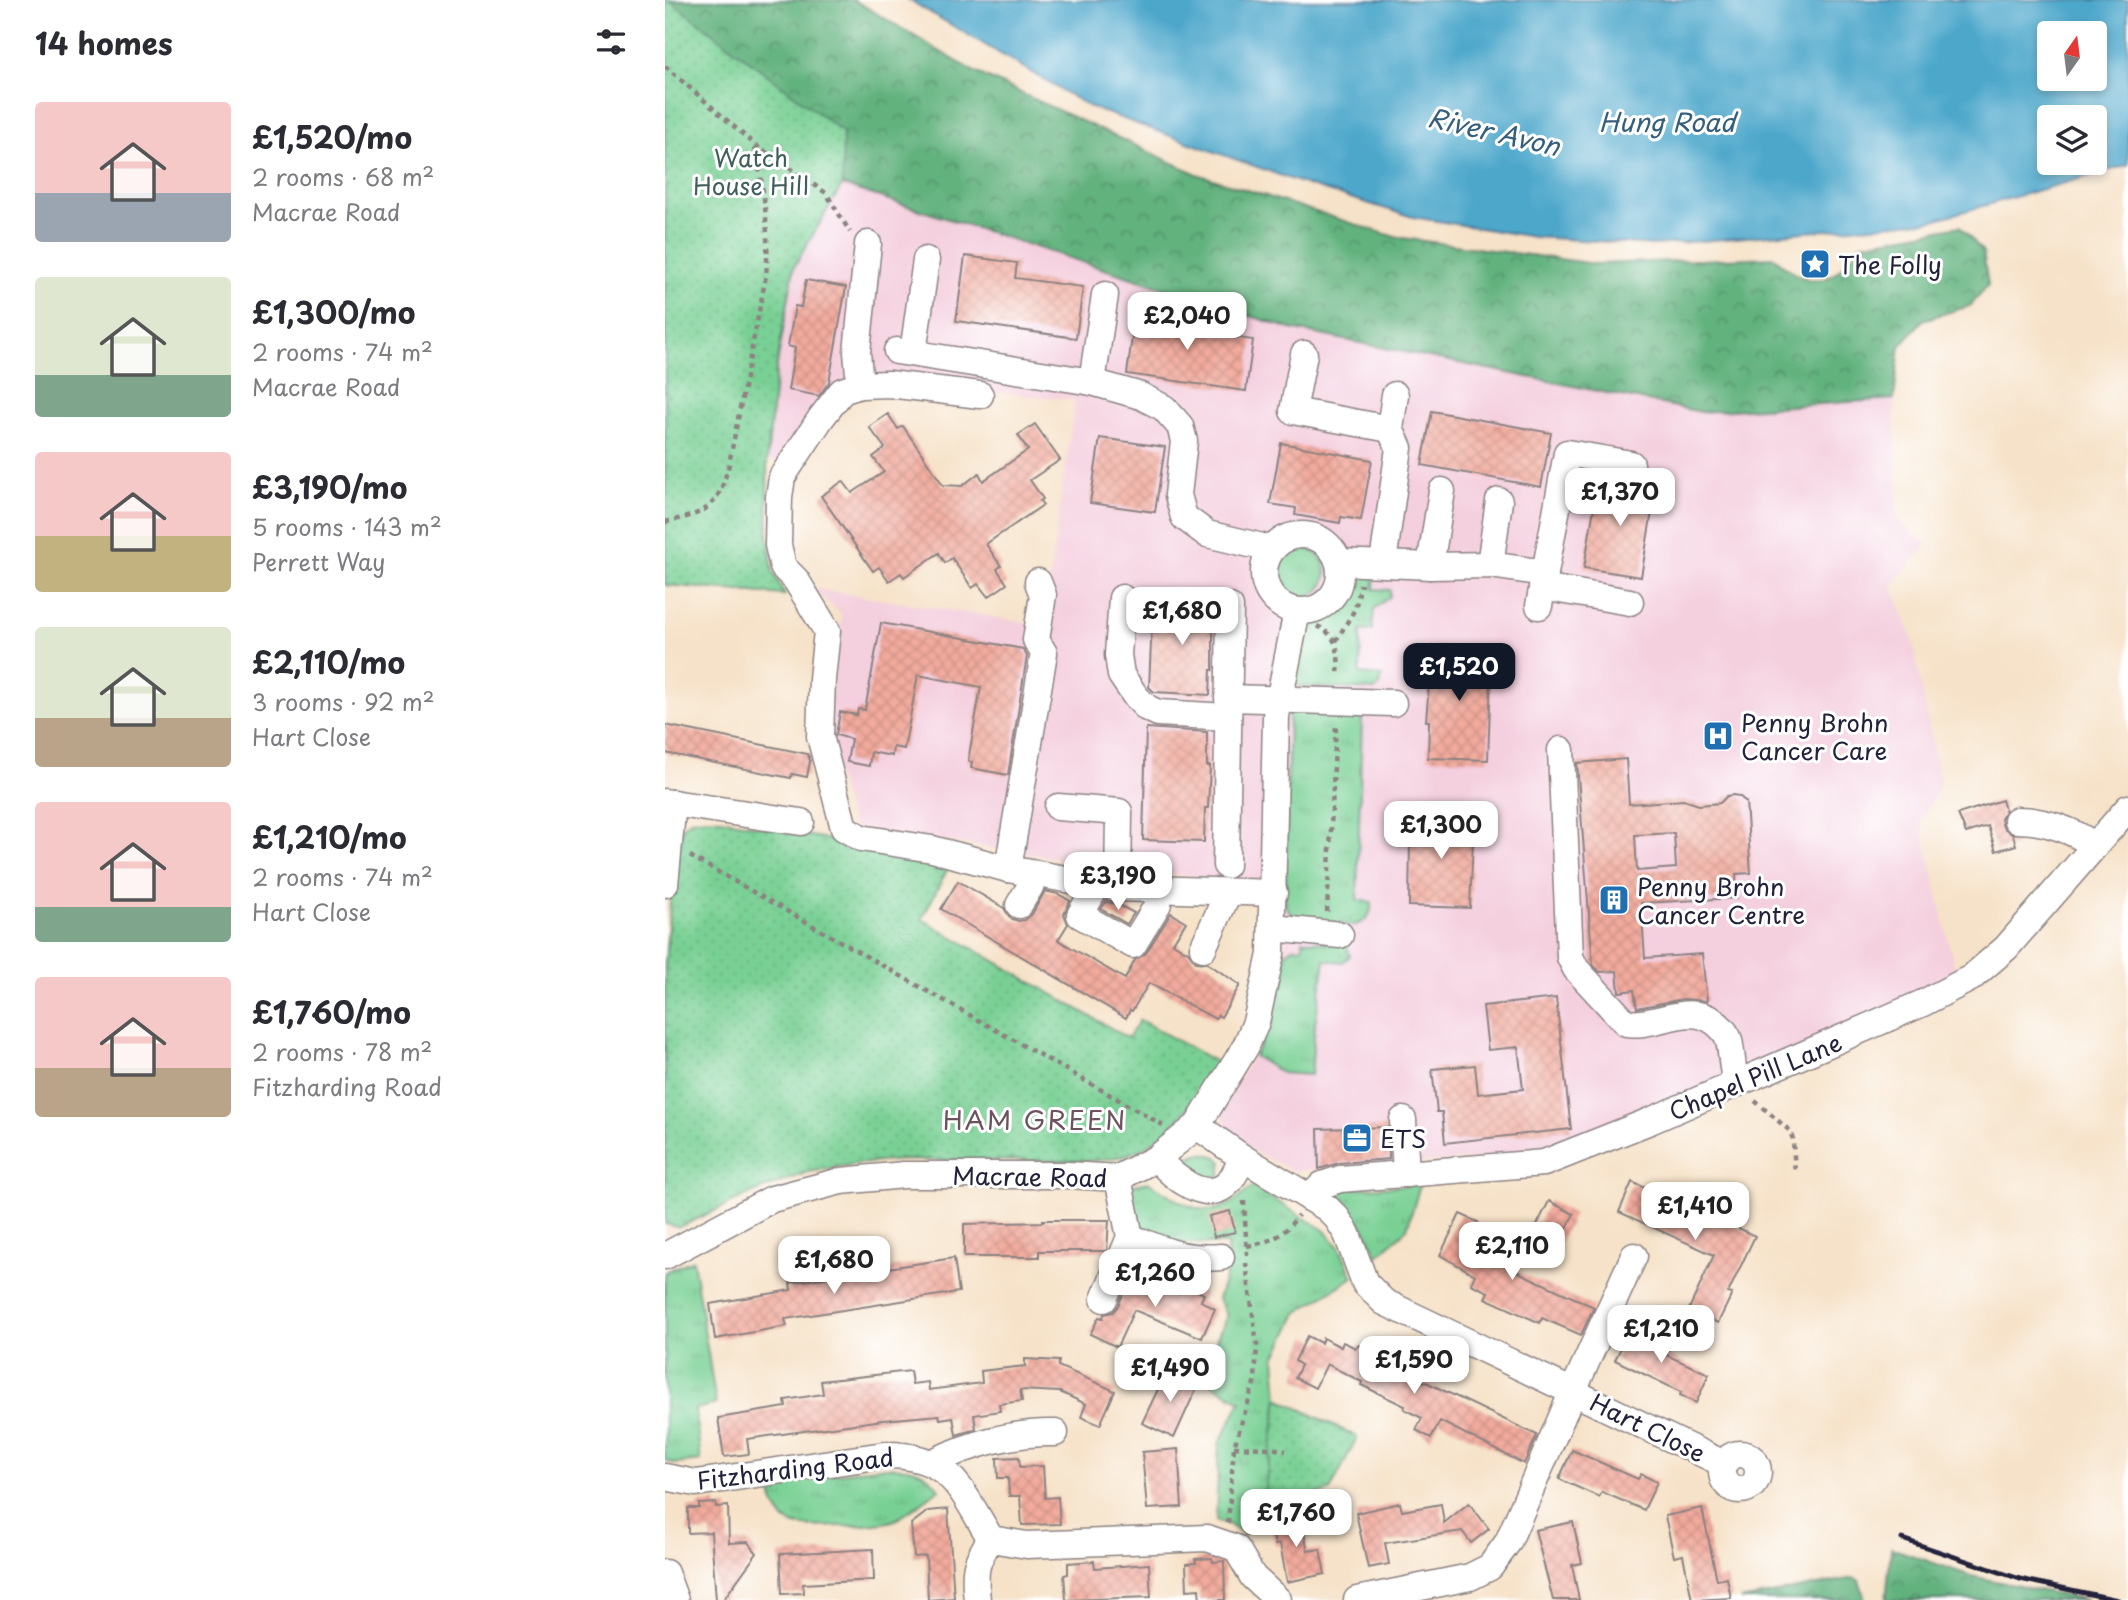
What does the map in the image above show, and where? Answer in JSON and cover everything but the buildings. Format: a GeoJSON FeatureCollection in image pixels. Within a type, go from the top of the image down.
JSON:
{"type":"FeatureCollection","features":[{"type":"Feature","properties":{"kind":"street"},"geometry":{"type":"LineString","coordinates":[[860,385],[857,352],[868,244]]}},
{"type":"Feature","properties":{"kind":"street"},"geometry":{"type":"LineString","coordinates":[[926,260],[905,352],[1092,382],[1141,396],[1164,408],[1180,426],[1184,441],[1178,495],[1184,517],[1207,534],[1271,549]]}},
{"type":"Feature","properties":{"kind":"street"},"geometry":{"type":"LineString","coordinates":[[1092,382],[1105,295]]}},
{"type":"Feature","properties":{"kind":"street"},"geometry":{"type":"LineString","coordinates":[[1304,354],[1293,411],[1390,429]]}},
{"type":"Feature","properties":{"kind":"street"},"geometry":{"type":"LineString","coordinates":[[981,395],[889,384],[860,385],[842,391],[782,477],[778,545],[783,567],[796,580],[828,631],[822,679],[820,736],[844,828],[861,838],[932,849],[1019,871],[1108,887],[1274,893]]}},
{"type":"Feature","properties":{"kind":"street"},"geometry":{"type":"LineString","coordinates":[[1395,395],[1390,429],[1399,448],[1362,563],[1341,574],[1338,587],[1322,606],[1295,617],[1273,599],[1263,574],[1271,549],[1282,540],[1295,535],[1309,535],[1362,563],[1490,565],[1542,589],[1630,602]]}},
{"type":"Feature","properties":{"kind":"street"},"geometry":{"type":"LineString","coordinates":[[1542,589],[1567,453],[1631,464]]}},
{"type":"Feature","properties":{"kind":"street"},"geometry":{"type":"LineString","coordinates":[[1430,566],[1442,491]]}},
{"type":"Feature","properties":{"kind":"street"},"geometry":{"type":"LineString","coordinates":[[1490,565],[1499,501]]}},
{"type":"Feature","properties":{"kind":"street"},"geometry":{"type":"LineString","coordinates":[[1019,905],[1030,887],[1019,871],[1044,653],[1036,640],[1043,595],[1038,582]]}},
{"type":"Feature","properties":{"kind":"street"},"geometry":{"type":"LineString","coordinates":[[1122,598],[1118,655],[1121,675],[1136,697],[1147,708],[1158,713],[1228,708],[1278,699],[1393,703]]}},
{"type":"Feature","properties":{"kind":"street"},"geometry":{"type":"LineString","coordinates":[[1226,865],[1230,607]]}},
{"type":"Feature","properties":{"kind":"street","name":"Macrae Road"},"geometry":{"type":"LineString","coordinates":[[665,1255],[772,1199],[841,1181],[904,1175],[1118,1178],[1157,1158],[1191,1132],[1246,1046],[1256,1022],[1271,954],[1276,716],[1295,617]]}},
{"type":"Feature","properties":{"kind":"street"},"geometry":{"type":"LineString","coordinates":[[1561,750],[1570,957],[1576,969],[1626,1023],[1635,1025],[1697,1014],[1712,1020],[1723,1029],[1729,1039],[1731,1066],[1739,1082]]}},
{"type":"Feature","properties":{"kind":"street"},"geometry":{"type":"LineString","coordinates":[[665,884],[669,802],[801,822]]}},
{"type":"Feature","properties":{"kind":"street"},"geometry":{"type":"LineString","coordinates":[[1058,807],[1119,812],[1108,887],[1080,915],[1133,945],[1158,904],[1159,890]]}},
{"type":"Feature","properties":{"kind":"street","name":"Chapel Pill Lane"},"geometry":{"type":"LineString","coordinates":[[1310,1198],[1322,1185],[1340,1180],[1544,1163],[1650,1121],[1923,1003],[1971,978],[2006,948],[2128,808]]}},
{"type":"Feature","properties":{"kind":"street"},"geometry":{"type":"LineString","coordinates":[[2017,820],[2034,820],[2051,825],[2095,846]]}},
{"type":"Feature","properties":{"kind":"street"},"geometry":{"type":"LineString","coordinates":[[1203,948],[1228,893]]}},
{"type":"Feature","properties":{"kind":"street"},"geometry":{"type":"LineString","coordinates":[[1273,928],[1333,934]]}},
{"type":"Feature","properties":{"kind":"street"},"geometry":{"type":"LineString","coordinates":[[1403,1120],[1406,1174]]}},
{"type":"Feature","properties":{"kind":"street","name":"Hart Close"},"geometry":{"type":"LineString","coordinates":[[1191,1132],[1239,1166],[1327,1208],[1347,1234],[1365,1283],[1384,1302],[1724,1464]]}},
{"type":"Feature","properties":{"kind":"street"},"geometry":{"type":"LineString","coordinates":[[1157,1158],[1180,1181],[1192,1188],[1203,1190],[1227,1185],[1239,1166]]}},
{"type":"Feature","properties":{"kind":"street"},"geometry":{"type":"LineString","coordinates":[[1104,1299],[1130,1237],[1118,1178]]}},
{"type":"Feature","properties":{"kind":"street"},"geometry":{"type":"LineString","coordinates":[[1130,1237],[1177,1256],[1221,1257]]}},
{"type":"Feature","properties":{"kind":"street","name":"Hart Close"},"geometry":{"type":"LineString","coordinates":[[1573,1391],[1634,1256]]}},
{"type":"Feature","properties":{"kind":"street"},"geometry":{"type":"LineString","coordinates":[[1357,1600],[1470,1577],[1490,1567],[1508,1542],[1573,1391]]}},
{"type":"Feature","properties":{"kind":"street"},"geometry":{"type":"LineString","coordinates":[[1055,1433],[1028,1433],[956,1451],[933,1462],[948,1474],[991,1539],[1027,1545],[1207,1538],[1236,1548],[1253,1577],[1278,1600]]}},
{"type":"Feature","properties":{"kind":"street","name":"Fitzharding Road"},"geometry":{"type":"LineString","coordinates":[[667,1483],[696,1483],[884,1455],[909,1454],[933,1462]]}},
{"type":"Feature","properties":{"kind":"street"},"geometry":{"type":"LineString","coordinates":[[977,1600],[975,1584],[978,1557],[991,1539]]}},
{"type":"Feature","properties":{"kind":"street"},"geometry":{"type":"LineString","coordinates":[[665,1573],[675,1600]]}},
{"type":"Feature","properties":{"kind":"path"},"geometry":{"type":"LineString","coordinates":[[665,66],[754,144],[826,193],[849,231],[868,244]]}},
{"type":"Feature","properties":{"kind":"path"},"geometry":{"type":"LineString","coordinates":[[665,522],[693,515],[713,504],[721,493],[729,464],[766,276],[768,251],[761,176],[754,144]]}},
{"type":"Feature","properties":{"kind":"path"},"geometry":{"type":"LineString","coordinates":[[1336,641],[1355,609],[1360,591],[1362,563]]}},
{"type":"Feature","properties":{"kind":"path"},"geometry":{"type":"LineString","coordinates":[[1295,617],[1321,628],[1336,641],[1338,650],[1333,934]]}},
{"type":"Feature","properties":{"kind":"path"},"geometry":{"type":"LineString","coordinates":[[668,836],[679,849],[1191,1132]]}},
{"type":"Feature","properties":{"kind":"path"},"geometry":{"type":"LineString","coordinates":[[1739,1082],[1747,1094],[1789,1130],[1793,1139],[1795,1174]]}},
{"type":"Feature","properties":{"kind":"path"},"geometry":{"type":"LineString","coordinates":[[1236,1548],[1228,1524],[1234,1447],[1255,1380],[1257,1345],[1246,1272],[1244,1193],[1239,1166]]}},
{"type":"Feature","properties":{"kind":"path"},"geometry":{"type":"LineString","coordinates":[[1247,1247],[1268,1242],[1287,1231],[1310,1198]]}},
{"type":"Feature","properties":{"kind":"path"},"geometry":{"type":"LineString","coordinates":[[1234,1447],[1286,1451]]}},
{"type":"Feature","properties":{"kind":"shaded area"},"geometry":{"type":"Polygon","coordinates":[[[842,185],[1291,329],[1701,412],[1894,399],[1898,521],[1927,544],[1892,586],[1912,637],[1940,784],[1921,822],[1956,974],[1845,1029],[1534,1156],[1294,1171],[1258,1154],[1233,1135],[1226,1125],[1223,1113],[1226,1102],[1272,1024],[1285,954],[1281,888],[1103,865],[852,827],[825,734],[842,614],[810,588],[1043,625],[1075,400],[853,378],[781,463],[767,460],[776,370],[794,267],[842,185]]]}},
{"type":"Feature","properties":{"kind":"green space"},"geometry":{"type":"Polygon","coordinates":[[[665,0],[854,0],[973,71],[1197,174],[1395,237],[1596,264],[1774,257],[1799,276],[1821,280],[1840,269],[1860,244],[1960,226],[1983,252],[1988,285],[1970,306],[1923,320],[1900,346],[1894,399],[1701,412],[1291,329],[842,185],[747,162],[665,0]]]}},
{"type":"Feature","properties":{"kind":"green space","name":"Watch House Hill"},"geometry":{"type":"Polygon","coordinates":[[[665,0],[669,0],[843,132],[842,185],[794,267],[776,370],[767,460],[768,534],[773,572],[785,595],[665,585],[665,0]]]}},
{"type":"Feature","properties":{"kind":"green space"},"geometry":{"type":"Polygon","coordinates":[[[1302,549],[1319,556],[1326,573],[1319,590],[1302,597],[1285,590],[1278,573],[1285,556],[1302,549]]]}},
{"type":"Feature","properties":{"kind":"green space"},"geometry":{"type":"Polygon","coordinates":[[[1375,569],[1374,589],[1390,590],[1390,596],[1374,609],[1372,630],[1361,631],[1360,674],[1382,676],[1380,686],[1375,690],[1297,686],[1293,681],[1304,620],[1332,604],[1343,589],[1349,574],[1375,569]]]}},
{"type":"Feature","properties":{"kind":"green space"},"geometry":{"type":"Polygon","coordinates":[[[1289,711],[1362,715],[1357,900],[1372,902],[1367,918],[1356,925],[1294,917],[1285,906],[1289,711]]]}},
{"type":"Feature","properties":{"kind":"green space"},"geometry":{"type":"Polygon","coordinates":[[[716,818],[949,866],[922,919],[1128,1038],[1140,1020],[1223,1066],[1162,1134],[1151,1143],[1128,1154],[1092,1161],[903,1160],[856,1164],[808,1172],[678,1227],[665,1224],[665,965],[675,841],[690,820],[716,818]]]}},
{"type":"Feature","properties":{"kind":"green space"},"geometry":{"type":"Polygon","coordinates":[[[1303,940],[1347,945],[1350,956],[1343,962],[1325,960],[1315,1024],[1311,1075],[1282,1073],[1254,1056],[1272,1024],[1285,954],[1293,948],[1303,947],[1303,940]]]}},
{"type":"Feature","properties":{"kind":"green space"},"geometry":{"type":"Polygon","coordinates":[[[1203,1153],[1217,1157],[1222,1162],[1220,1175],[1206,1182],[1176,1167],[1194,1155],[1203,1153]]]}},
{"type":"Feature","properties":{"kind":"green space"},"geometry":{"type":"Polygon","coordinates":[[[1148,1182],[1187,1205],[1208,1210],[1231,1203],[1253,1187],[1324,1230],[1340,1248],[1353,1277],[1297,1313],[1275,1358],[1278,1398],[1262,1509],[1245,1535],[1228,1524],[1216,1521],[1219,1444],[1241,1401],[1199,1377],[1227,1316],[1218,1299],[1228,1269],[1227,1244],[1180,1243],[1144,1229],[1131,1218],[1124,1187],[1148,1182]]]}},
{"type":"Feature","properties":{"kind":"green space"},"geometry":{"type":"Polygon","coordinates":[[[1420,1185],[1407,1229],[1377,1256],[1362,1225],[1339,1195],[1344,1189],[1420,1185]]]}},
{"type":"Feature","properties":{"kind":"green space"},"geometry":{"type":"Polygon","coordinates":[[[693,1260],[716,1404],[695,1409],[701,1461],[674,1464],[665,1460],[665,1272],[693,1260]]]}},
{"type":"Feature","properties":{"kind":"green space"},"geometry":{"type":"Polygon","coordinates":[[[1278,1398],[1357,1437],[1330,1491],[1262,1509],[1278,1398]]]}},
{"type":"Feature","properties":{"kind":"green space"},"geometry":{"type":"Polygon","coordinates":[[[879,1467],[920,1471],[940,1489],[913,1509],[887,1522],[827,1527],[800,1526],[787,1521],[776,1509],[770,1488],[772,1484],[879,1467]]]}},
{"type":"Feature","properties":{"kind":"green space"},"geometry":{"type":"Polygon","coordinates":[[[1891,1548],[1971,1576],[2087,1600],[1886,1600],[1891,1548]]]}},
{"type":"Feature","properties":{"kind":"green space"},"geometry":{"type":"Polygon","coordinates":[[[1853,1578],[1859,1580],[1865,1600],[1741,1600],[1853,1578]]]}},
{"type":"Feature","properties":{"kind":"water","name":"Hung Road"},"geometry":{"type":"Polygon","coordinates":[[[909,0],[2128,0],[2128,165],[2107,171],[2107,105],[2037,105],[2037,175],[2093,175],[1930,221],[1655,245],[1534,237],[1413,217],[1307,185],[1090,107],[909,0]]]}},
{"type":"Feature","properties":{"kind":"railway"},"geometry":{"type":"LineString","coordinates":[[1902,1539],[2020,1579],[2118,1600]]}},
{"type":"Feature","properties":{"kind":"place","name":"The Folly"},"geometry":{"type":"Point","coordinates":[1815,264]}},
{"type":"Feature","properties":{"kind":"place","name":"Penny Brohn Cancer Care"},"geometry":{"type":"Point","coordinates":[1718,736]}},
{"type":"Feature","properties":{"kind":"place","name":"Penny Brohn Cancer Centre"},"geometry":{"type":"Point","coordinates":[1614,900]}},
{"type":"Feature","properties":{"kind":"place","name":"ETS"},"geometry":{"type":"Point","coordinates":[1357,1138]}},
{"type":"Feature","properties":{"kind":"district","name":"HAM GREEN"},"geometry":{"type":"Point","coordinates":[1035,1119]}},
{"type":"Feature","properties":{"kind":"water label","name":"River Avon"},"geometry":{"type":"Point","coordinates":[1494,131]}}]}
